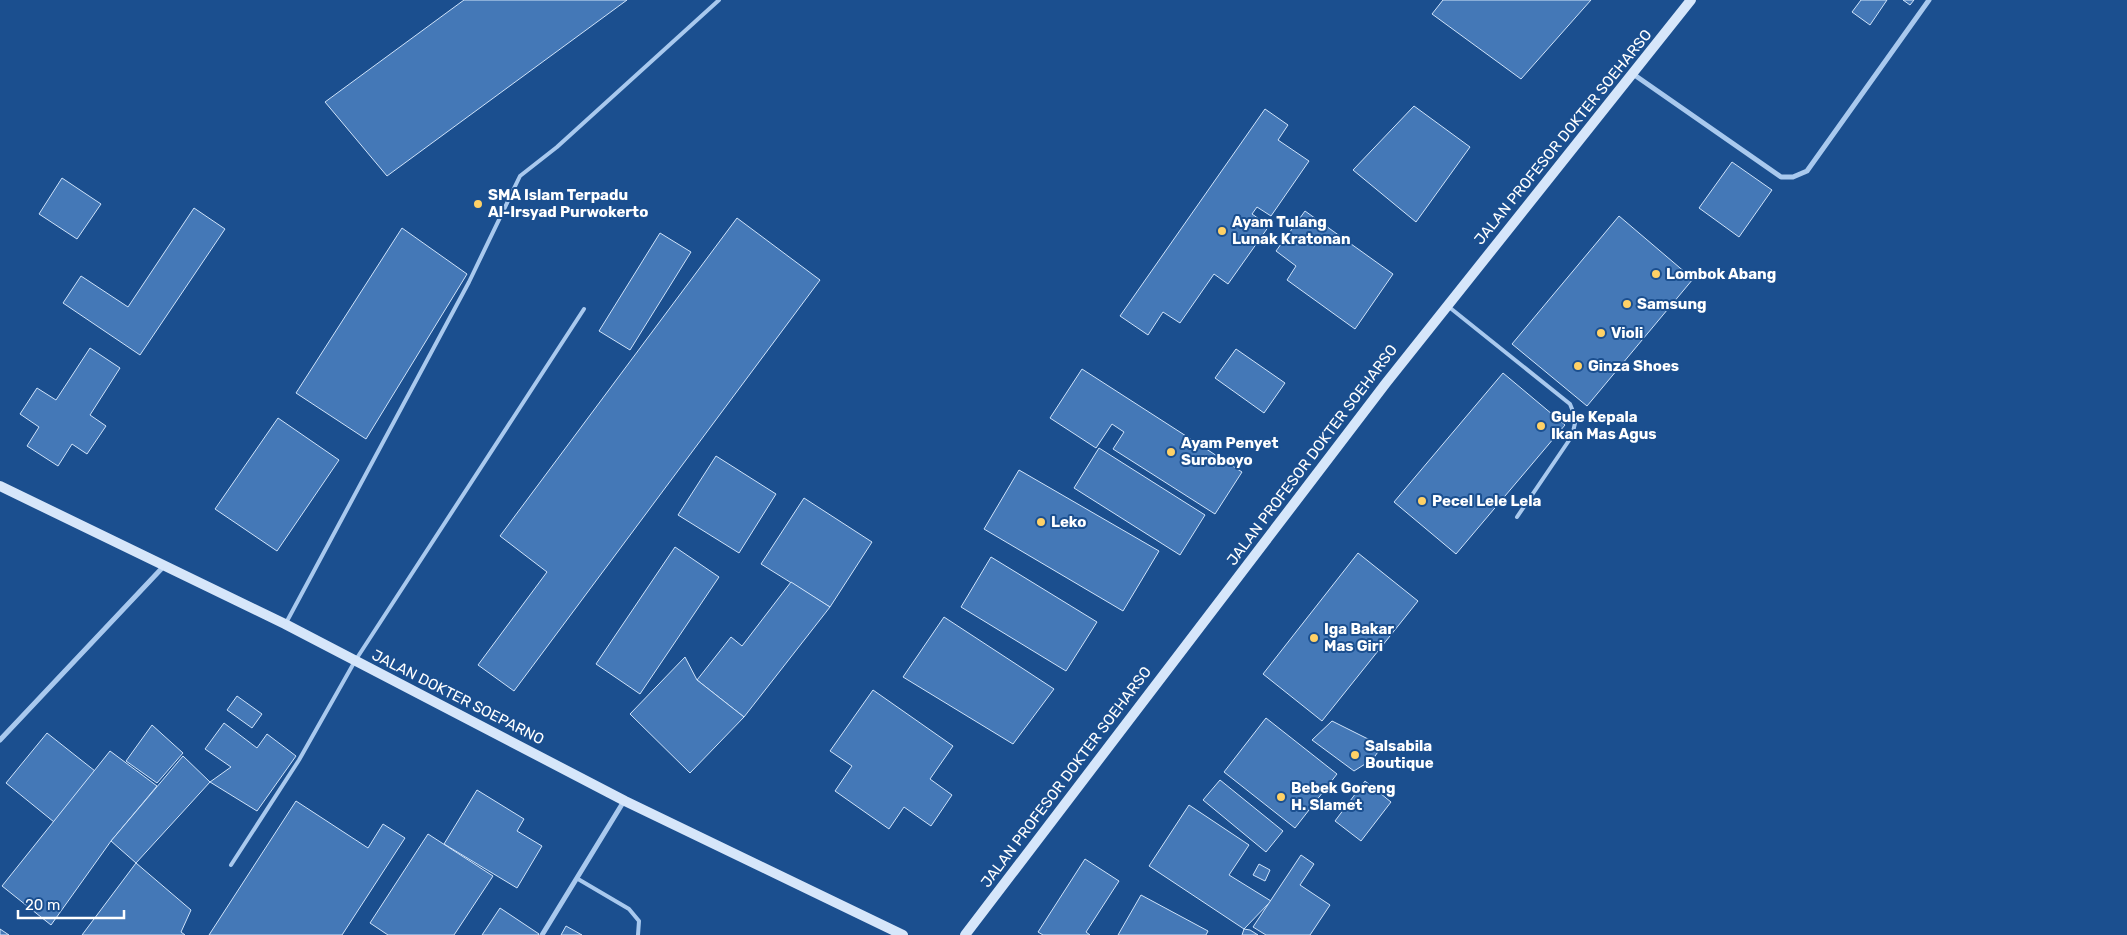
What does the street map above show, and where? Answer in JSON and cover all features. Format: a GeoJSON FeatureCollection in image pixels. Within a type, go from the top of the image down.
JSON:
{"type":"FeatureCollection","features":[{"type":"Feature","properties":{"kind":"street","name":"JALAN PROFESOR DOKTER SOEHARSO"},"geometry":{"type":"LineString","coordinates":[[965,935],[1386,382],[1691,0]]}},
{"type":"Feature","properties":{"kind":"street"},"geometry":{"type":"LineString","coordinates":[[1633,74],[1781,177],[1794,177],[1807,171],[1929,0]]}},
{"type":"Feature","properties":{"kind":"street","name":"JALAN DOKTER SOEPARNO"},"geometry":{"type":"LineString","coordinates":[[0,486],[285,624],[625,800],[903,935]]}},
{"type":"Feature","properties":{"kind":"street"},"geometry":{"type":"LineString","coordinates":[[0,740],[164,566]]}},
{"type":"Feature","properties":{"kind":"street"},"geometry":{"type":"LineString","coordinates":[[542,935],[625,800]]}},
{"type":"Feature","properties":{"kind":"lane"},"geometry":{"type":"LineString","coordinates":[[285,624],[469,282],[520,176],[557,147],[719,0]]}},
{"type":"Feature","properties":{"kind":"lane"},"geometry":{"type":"LineString","coordinates":[[1447,305],[1570,404],[1576,420],[1572,436],[1517,517]]}},
{"type":"Feature","properties":{"kind":"lane"},"geometry":{"type":"LineString","coordinates":[[231,865],[298,760],[355,661],[584,309]]}},
{"type":"Feature","properties":{"kind":"lane"},"geometry":{"type":"LineString","coordinates":[[578,878],[629,909],[639,922],[638,935]]}},
{"type":"Feature","properties":{"kind":"building"},"geometry":{"type":"Polygon","coordinates":[[[464,0],[627,0],[387,176],[325,102],[464,0]]]}},
{"type":"Feature","properties":{"kind":"building"},"geometry":{"type":"Polygon","coordinates":[[[1443,0],[1591,0],[1521,79],[1432,14],[1443,0]]]}},
{"type":"Feature","properties":{"kind":"building"},"geometry":{"type":"Polygon","coordinates":[[[1861,0],[1887,0],[1870,25],[1852,12],[1861,0]]]}},
{"type":"Feature","properties":{"kind":"building"},"geometry":{"type":"Polygon","coordinates":[[[1903,0],[1914,0],[1910,5],[1903,0]]]}},
{"type":"Feature","properties":{"kind":"building"},"geometry":{"type":"Polygon","coordinates":[[[1414,106],[1470,147],[1416,222],[1353,170],[1414,106]]]}},
{"type":"Feature","properties":{"kind":"building"},"geometry":{"type":"Polygon","coordinates":[[[1265,109],[1288,125],[1278,140],[1309,161],[1271,216],[1257,207],[1252,214],[1269,226],[1228,284],[1214,274],[1180,323],[1163,312],[1148,335],[1120,316],[1265,109]]]}},
{"type":"Feature","properties":{"kind":"building"},"geometry":{"type":"Polygon","coordinates":[[[1732,162],[1772,190],[1739,237],[1699,208],[1732,162]]]}},
{"type":"Feature","properties":{"kind":"building"},"geometry":{"type":"Polygon","coordinates":[[[62,178],[101,204],[77,239],[39,214],[62,178]]]}},
{"type":"Feature","properties":{"kind":"building"},"geometry":{"type":"Polygon","coordinates":[[[194,208],[225,229],[140,355],[63,303],[81,276],[128,307],[194,208]]]}},
{"type":"Feature","properties":{"kind":"building"},"geometry":{"type":"Polygon","coordinates":[[[1305,211],[1393,274],[1355,329],[1287,280],[1296,266],[1276,251],[1305,211]]]}},
{"type":"Feature","properties":{"kind":"building"},"geometry":{"type":"Polygon","coordinates":[[[1619,216],[1693,279],[1587,406],[1512,344],[1619,216]]]}},
{"type":"Feature","properties":{"kind":"building"},"geometry":{"type":"Polygon","coordinates":[[[737,218],[820,280],[514,691],[478,665],[547,572],[500,536],[737,218]]]}},
{"type":"Feature","properties":{"kind":"building"},"geometry":{"type":"Polygon","coordinates":[[[402,228],[467,274],[366,439],[296,393],[402,228]]]}},
{"type":"Feature","properties":{"kind":"building"},"geometry":{"type":"Polygon","coordinates":[[[660,233],[691,252],[630,350],[599,331],[660,233]]]}},
{"type":"Feature","properties":{"kind":"building"},"geometry":{"type":"Polygon","coordinates":[[[90,348],[120,368],[90,415],[106,426],[87,454],[72,444],[58,466],[27,446],[39,427],[20,414],[37,388],[56,400],[90,348]]]}},
{"type":"Feature","properties":{"kind":"building"},"geometry":{"type":"Polygon","coordinates":[[[1236,349],[1285,383],[1264,413],[1215,378],[1236,349]]]}},
{"type":"Feature","properties":{"kind":"building"},"geometry":{"type":"Polygon","coordinates":[[[1082,369],[1242,472],[1215,514],[1113,449],[1124,432],[1112,424],[1096,448],[1050,418],[1082,369]]]}},
{"type":"Feature","properties":{"kind":"building"},"geometry":{"type":"Polygon","coordinates":[[[1503,373],[1565,425],[1456,554],[1394,502],[1503,373]]]}},
{"type":"Feature","properties":{"kind":"building"},"geometry":{"type":"Polygon","coordinates":[[[278,418],[339,460],[277,551],[215,509],[278,418]]]}},
{"type":"Feature","properties":{"kind":"building"},"geometry":{"type":"Polygon","coordinates":[[[1099,448],[1205,515],[1180,555],[1074,488],[1099,448]]]}},
{"type":"Feature","properties":{"kind":"building"},"geometry":{"type":"Polygon","coordinates":[[[716,456],[776,494],[739,553],[678,515],[716,456]]]}},
{"type":"Feature","properties":{"kind":"building"},"geometry":{"type":"Polygon","coordinates":[[[1019,470],[1159,551],[1123,611],[984,529],[1019,470]]]}},
{"type":"Feature","properties":{"kind":"building"},"geometry":{"type":"Polygon","coordinates":[[[804,498],[872,542],[830,607],[761,564],[804,498]]]}},
{"type":"Feature","properties":{"kind":"building"},"geometry":{"type":"Polygon","coordinates":[[[675,547],[719,577],[640,694],[596,664],[675,547]]]}},
{"type":"Feature","properties":{"kind":"building"},"geometry":{"type":"Polygon","coordinates":[[[1358,553],[1418,601],[1322,721],[1263,674],[1358,553]]]}},
{"type":"Feature","properties":{"kind":"building"},"geometry":{"type":"Polygon","coordinates":[[[991,557],[1097,622],[1066,671],[961,607],[991,557]]]}},
{"type":"Feature","properties":{"kind":"building"},"geometry":{"type":"Polygon","coordinates":[[[791,582],[830,607],[744,717],[697,680],[731,637],[742,646],[791,582]]]}},
{"type":"Feature","properties":{"kind":"building"},"geometry":{"type":"Polygon","coordinates":[[[944,617],[1054,689],[1013,744],[903,677],[944,617]]]}},
{"type":"Feature","properties":{"kind":"building"},"geometry":{"type":"Polygon","coordinates":[[[685,657],[697,680],[744,717],[690,773],[630,714],[685,657]]]}},
{"type":"Feature","properties":{"kind":"building"},"geometry":{"type":"Polygon","coordinates":[[[873,690],[953,746],[930,779],[952,795],[931,826],[904,807],[889,829],[835,791],[852,766],[830,751],[873,690]]]}},
{"type":"Feature","properties":{"kind":"building"},"geometry":{"type":"Polygon","coordinates":[[[237,696],[262,714],[252,728],[227,710],[237,696]]]}},
{"type":"Feature","properties":{"kind":"building"},"geometry":{"type":"Polygon","coordinates":[[[1266,718],[1337,774],[1295,828],[1224,772],[1266,718]]]}},
{"type":"Feature","properties":{"kind":"building"},"geometry":{"type":"Polygon","coordinates":[[[1332,721],[1382,746],[1373,759],[1354,771],[1312,740],[1332,721]]]}},
{"type":"Feature","properties":{"kind":"building"},"geometry":{"type":"Polygon","coordinates":[[[224,723],[257,748],[267,734],[296,756],[257,811],[210,782],[231,767],[205,749],[224,723]]]}},
{"type":"Feature","properties":{"kind":"building"},"geometry":{"type":"Polygon","coordinates":[[[152,725],[183,753],[157,783],[126,761],[152,725]]]}},
{"type":"Feature","properties":{"kind":"building"},"geometry":{"type":"Polygon","coordinates":[[[47,733],[95,771],[54,822],[6,783],[47,733]]]}},
{"type":"Feature","properties":{"kind":"building"},"geometry":{"type":"Polygon","coordinates":[[[110,751],[157,786],[111,841],[51,925],[2,886],[110,751]]]}},
{"type":"Feature","properties":{"kind":"building"},"geometry":{"type":"Polygon","coordinates":[[[183,756],[210,782],[136,863],[111,841],[183,756]]]}},
{"type":"Feature","properties":{"kind":"building"},"geometry":{"type":"Polygon","coordinates":[[[1220,780],[1283,831],[1266,852],[1203,800],[1220,780]]]}},
{"type":"Feature","properties":{"kind":"building"},"geometry":{"type":"Polygon","coordinates":[[[1365,781],[1391,802],[1361,841],[1335,821],[1365,781]]]}},
{"type":"Feature","properties":{"kind":"building"},"geometry":{"type":"Polygon","coordinates":[[[477,790],[524,819],[517,831],[542,846],[517,888],[444,844],[477,790]]]}},
{"type":"Feature","properties":{"kind":"building"},"geometry":{"type":"Polygon","coordinates":[[[296,801],[368,848],[383,824],[405,838],[342,935],[209,935],[296,801]]]}},
{"type":"Feature","properties":{"kind":"building"},"geometry":{"type":"Polygon","coordinates":[[[1189,805],[1249,845],[1229,875],[1271,901],[1244,929],[1149,866],[1189,805]]]}},
{"type":"Feature","properties":{"kind":"building"},"geometry":{"type":"Polygon","coordinates":[[[428,834],[493,876],[454,935],[388,935],[370,923],[428,834]]]}},
{"type":"Feature","properties":{"kind":"building"},"geometry":{"type":"Polygon","coordinates":[[[1301,855],[1314,864],[1300,885],[1330,905],[1310,935],[1266,935],[1253,927],[1301,855]]]}},
{"type":"Feature","properties":{"kind":"building"},"geometry":{"type":"Polygon","coordinates":[[[1085,859],[1119,881],[1086,932],[1090,935],[1043,935],[1038,932],[1085,859]]]}},
{"type":"Feature","properties":{"kind":"building"},"geometry":{"type":"Polygon","coordinates":[[[136,863],[191,910],[181,932],[185,935],[82,935],[136,863]]]}},
{"type":"Feature","properties":{"kind":"building"},"geometry":{"type":"Polygon","coordinates":[[[1259,864],[1270,870],[1265,881],[1253,875],[1259,864]]]}},
{"type":"Feature","properties":{"kind":"building"},"geometry":{"type":"Polygon","coordinates":[[[1141,895],[1208,931],[1206,935],[1118,935],[1141,895]]]}},
{"type":"Feature","properties":{"kind":"building"},"geometry":{"type":"Polygon","coordinates":[[[500,908],[539,934],[482,935],[500,908]]]}},
{"type":"Feature","properties":{"kind":"building"},"geometry":{"type":"Polygon","coordinates":[[[566,926],[582,935],[561,935],[566,926]]]}},
{"type":"Feature","properties":{"kind":"building"},"geometry":{"type":"Polygon","coordinates":[[[0,929],[9,935],[0,935],[0,929]]]}},
{"type":"Feature","properties":{"kind":"building"},"geometry":{"type":"Polygon","coordinates":[[[1244,929],[1250,930],[1258,935],[1242,935],[1244,929]]]}},
{"type":"Feature","properties":{"kind":"place","name":"SMA Islam Terpadu Al-Irsyad Purwokerto"},"geometry":{"type":"Point","coordinates":[478,204]}},
{"type":"Feature","properties":{"kind":"place","name":"Ayam Tulang Lunak Kratonan"},"geometry":{"type":"Point","coordinates":[1222,231]}},
{"type":"Feature","properties":{"kind":"place","name":"Lombok Abang"},"geometry":{"type":"Point","coordinates":[1656,274]}},
{"type":"Feature","properties":{"kind":"place","name":"Samsung"},"geometry":{"type":"Point","coordinates":[1627,304]}},
{"type":"Feature","properties":{"kind":"place","name":"Violi"},"geometry":{"type":"Point","coordinates":[1601,333]}},
{"type":"Feature","properties":{"kind":"place","name":"Ginza Shoes"},"geometry":{"type":"Point","coordinates":[1578,366]}},
{"type":"Feature","properties":{"kind":"place","name":"Gule Kepala Ikan Mas Agus"},"geometry":{"type":"Point","coordinates":[1541,426]}},
{"type":"Feature","properties":{"kind":"place","name":"Ayam Penyet Suroboyo"},"geometry":{"type":"Point","coordinates":[1171,452]}},
{"type":"Feature","properties":{"kind":"place","name":"Pecel Lele Lela"},"geometry":{"type":"Point","coordinates":[1422,501]}},
{"type":"Feature","properties":{"kind":"place","name":"Leko"},"geometry":{"type":"Point","coordinates":[1041,522]}},
{"type":"Feature","properties":{"kind":"place","name":"Iga Bakar Mas Giri"},"geometry":{"type":"Point","coordinates":[1314,638]}},
{"type":"Feature","properties":{"kind":"place","name":"Salsabila Boutique"},"geometry":{"type":"Point","coordinates":[1355,755]}},
{"type":"Feature","properties":{"kind":"place","name":"Bebek Goreng H. Slamet"},"geometry":{"type":"Point","coordinates":[1281,797]}}]}
